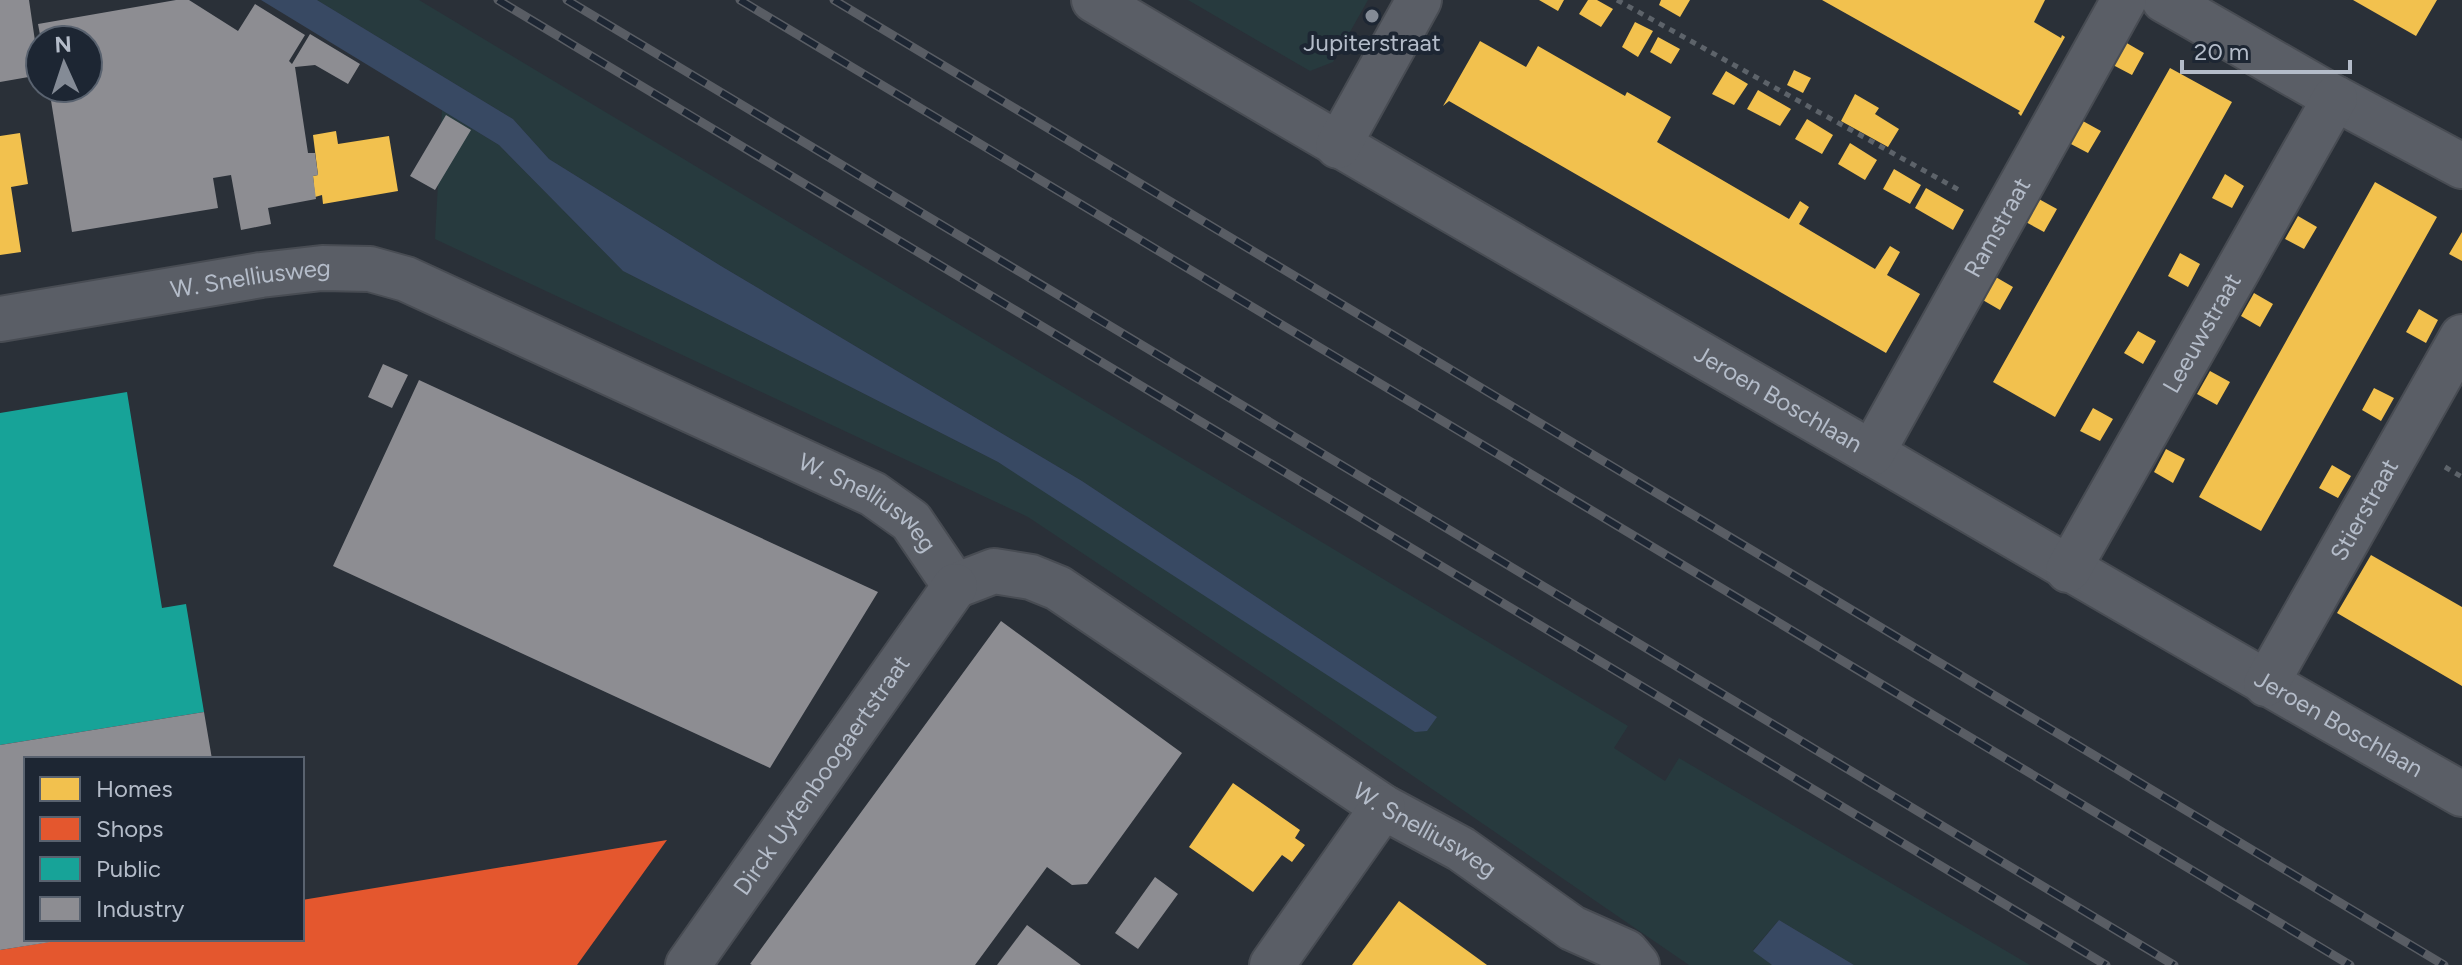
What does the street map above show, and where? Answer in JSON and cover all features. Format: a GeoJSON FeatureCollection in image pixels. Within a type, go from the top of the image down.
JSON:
{"type":"FeatureCollection","features":[{"type":"Feature","properties":{"kind":"street","name":"Jeroen Boschlaan"},"geometry":{"type":"LineString","coordinates":[[1094,0],[1338,146],[1872,453],[2068,570],[2462,794]]}},
{"type":"Feature","properties":{"kind":"street"},"geometry":{"type":"LineString","coordinates":[[1338,146],[1419,0]]}},
{"type":"Feature","properties":{"kind":"street","name":"Ramstraat"},"geometry":{"type":"LineString","coordinates":[[1872,453],[2124,0]]}},
{"type":"Feature","properties":{"kind":"street"},"geometry":{"type":"LineString","coordinates":[[2164,0],[2462,166]]}},
{"type":"Feature","properties":{"kind":"street","name":"Leeuwstraat"},"geometry":{"type":"LineString","coordinates":[[2068,570],[2335,98]]}},
{"type":"Feature","properties":{"kind":"street","name":"W. Snelliusweg"},"geometry":{"type":"LineString","coordinates":[[0,319],[261,275],[322,268],[370,269],[406,279],[873,494],[911,521],[955,586],[994,571],[1031,577],[1058,588],[1383,807],[1461,849],[1572,928],[1626,952],[1637,965]]}},
{"type":"Feature","properties":{"kind":"street","name":"Stierstraat"},"geometry":{"type":"LineString","coordinates":[[2266,684],[2462,337]]}},
{"type":"Feature","properties":{"kind":"street","name":"Dirck Uytenboogaertstraat"},"geometry":{"type":"LineString","coordinates":[[688,965],[955,586]]}},
{"type":"Feature","properties":{"kind":"street"},"geometry":{"type":"LineString","coordinates":[[1272,965],[1383,807]]}},
{"type":"Feature","properties":{"kind":"path"},"geometry":{"type":"LineString","coordinates":[[1617,0],[2004,215]]}},
{"type":"Feature","properties":{"kind":"green space"},"geometry":{"type":"Polygon","coordinates":[[[317,0],[419,0],[1628,726],[1614,748],[1665,781],[1679,758],[2030,965],[1854,965],[1779,920],[1753,950],[1772,965],[1689,965],[1267,676],[1028,517],[435,239],[442,110],[499,145],[623,271],[998,462],[1437,717],[1082,481],[721,266],[549,159],[513,119],[317,0]]]}},
{"type":"Feature","properties":{"kind":"green space"},"geometry":{"type":"Polygon","coordinates":[[[1188,0],[1368,0],[1333,62],[1310,71],[1188,0]]]}},
{"type":"Feature","properties":{"kind":"water"},"geometry":{"type":"Polygon","coordinates":[[[261,0],[317,0],[513,119],[549,159],[721,266],[1082,481],[1437,717],[1427,731],[1415,732],[998,462],[623,271],[499,145],[261,0]]]}},
{"type":"Feature","properties":{"kind":"water"},"geometry":{"type":"Polygon","coordinates":[[[1779,920],[1854,965],[1772,965],[1753,951],[1779,920]]]}},
{"type":"Feature","properties":{"kind":"building: Homes"},"geometry":{"type":"Polygon","coordinates":[[[1539,0],[1564,0],[1558,11],[1539,0]]]}},
{"type":"Feature","properties":{"kind":"building: Homes"},"geometry":{"type":"Polygon","coordinates":[[[1588,0],[1597,0],[1613,9],[1601,27],[1579,14],[1588,0]]]}},
{"type":"Feature","properties":{"kind":"building: Homes"},"geometry":{"type":"Polygon","coordinates":[[[1661,0],[1690,0],[1680,17],[1659,5],[1661,0]]]}},
{"type":"Feature","properties":{"kind":"building: Homes"},"geometry":{"type":"Polygon","coordinates":[[[1822,0],[2045,0],[2034,22],[2061,38],[2062,35],[2065,37],[2021,116],[2020,111],[1822,0]]]}},
{"type":"Feature","properties":{"kind":"building: Homes"},"geometry":{"type":"Polygon","coordinates":[[[2353,0],[2437,0],[2416,36],[2353,0]]]}},
{"type":"Feature","properties":{"kind":"building: Homes"},"geometry":{"type":"Polygon","coordinates":[[[1635,22],[1653,31],[1638,57],[1622,47],[1635,22]]]}},
{"type":"Feature","properties":{"kind":"building: Homes"},"geometry":{"type":"Polygon","coordinates":[[[1658,37],[1680,49],[1671,64],[1650,52],[1658,37]]]}},
{"type":"Feature","properties":{"kind":"building: Homes"},"geometry":{"type":"Polygon","coordinates":[[[1480,41],[1526,67],[1538,46],[1625,96],[1627,92],[1671,117],[1657,142],[1789,219],[1800,201],[1809,207],[1799,224],[1875,269],[1890,246],[1900,252],[1887,275],[1920,294],[1886,353],[1449,101],[1443,106],[1480,41]]]}},
{"type":"Feature","properties":{"kind":"building: Homes"},"geometry":{"type":"Polygon","coordinates":[[[2125,42],[2144,53],[2132,75],[2113,65],[2125,42]]]}},
{"type":"Feature","properties":{"kind":"building: Homes"},"geometry":{"type":"Polygon","coordinates":[[[2170,68],[2232,102],[2055,417],[1993,382],[2170,68]]]}},
{"type":"Feature","properties":{"kind":"building: Homes"},"geometry":{"type":"Polygon","coordinates":[[[1794,70],[1811,78],[1803,93],[1787,85],[1794,70]]]}},
{"type":"Feature","properties":{"kind":"building: Homes"},"geometry":{"type":"Polygon","coordinates":[[[1726,71],[1748,84],[1734,105],[1712,94],[1726,71]]]}},
{"type":"Feature","properties":{"kind":"building: Homes"},"geometry":{"type":"Polygon","coordinates":[[[1758,90],[1791,109],[1780,126],[1747,109],[1758,90]]]}},
{"type":"Feature","properties":{"kind":"building: Homes"},"geometry":{"type":"Polygon","coordinates":[[[1855,94],[1879,108],[1875,114],[1899,129],[1888,147],[1841,121],[1855,94]]]}},
{"type":"Feature","properties":{"kind":"building: Homes"},"geometry":{"type":"Polygon","coordinates":[[[1807,119],[1833,135],[1822,154],[1795,139],[1807,119]]]}},
{"type":"Feature","properties":{"kind":"building: Homes"},"geometry":{"type":"Polygon","coordinates":[[[2081,120],[2101,131],[2088,153],[2069,143],[2081,120]]]}},
{"type":"Feature","properties":{"kind":"building: Homes"},"geometry":{"type":"Polygon","coordinates":[[[336,131],[338,144],[389,136],[398,191],[323,204],[322,195],[315,197],[313,176],[318,175],[313,135],[336,131]]]}},
{"type":"Feature","properties":{"kind":"building: Homes"},"geometry":{"type":"Polygon","coordinates":[[[20,133],[28,184],[11,187],[21,252],[0,255],[0,136],[20,133]]]}},
{"type":"Feature","properties":{"kind":"building: Homes"},"geometry":{"type":"Polygon","coordinates":[[[1850,143],[1877,160],[1865,180],[1838,164],[1850,143]]]}},
{"type":"Feature","properties":{"kind":"building: Homes"},"geometry":{"type":"Polygon","coordinates":[[[1894,169],[1921,185],[1910,204],[1883,189],[1894,169]]]}},
{"type":"Feature","properties":{"kind":"building: Homes"},"geometry":{"type":"Polygon","coordinates":[[[2225,174],[2244,186],[2232,208],[2212,198],[2225,174]]]}},
{"type":"Feature","properties":{"kind":"building: Homes"},"geometry":{"type":"Polygon","coordinates":[[[2375,182],[2437,217],[2261,531],[2199,497],[2375,182]]]}},
{"type":"Feature","properties":{"kind":"building: Homes"},"geometry":{"type":"Polygon","coordinates":[[[1926,188],[1964,210],[1953,230],[1915,208],[1926,188]]]}},
{"type":"Feature","properties":{"kind":"building: Homes"},"geometry":{"type":"Polygon","coordinates":[[[2037,198],[2057,209],[2044,232],[2024,221],[2037,198]]]}},
{"type":"Feature","properties":{"kind":"building: Homes"},"geometry":{"type":"Polygon","coordinates":[[[2298,216],[2317,227],[2304,249],[2285,239],[2298,216]]]}},
{"type":"Feature","properties":{"kind":"building: Homes"},"geometry":{"type":"Polygon","coordinates":[[[2462,232],[2462,261],[2449,254],[2462,232]]]}},
{"type":"Feature","properties":{"kind":"building: Homes"},"geometry":{"type":"Polygon","coordinates":[[[2180,253],[2200,264],[2188,287],[2168,276],[2180,253]]]}},
{"type":"Feature","properties":{"kind":"building: Homes"},"geometry":{"type":"Polygon","coordinates":[[[1994,276],[2013,287],[2000,310],[1981,299],[1994,276]]]}},
{"type":"Feature","properties":{"kind":"building: Homes"},"geometry":{"type":"Polygon","coordinates":[[[2254,293],[2273,304],[2260,327],[2241,316],[2254,293]]]}},
{"type":"Feature","properties":{"kind":"building: Homes"},"geometry":{"type":"Polygon","coordinates":[[[2419,309],[2438,320],[2426,343],[2406,332],[2419,309]]]}},
{"type":"Feature","properties":{"kind":"building: Homes"},"geometry":{"type":"Polygon","coordinates":[[[2138,331],[2156,341],[2143,364],[2124,353],[2138,331]]]}},
{"type":"Feature","properties":{"kind":"building: Homes"},"geometry":{"type":"Polygon","coordinates":[[[2210,371],[2230,382],[2217,405],[2197,394],[2210,371]]]}},
{"type":"Feature","properties":{"kind":"building: Homes"},"geometry":{"type":"Polygon","coordinates":[[[2374,388],[2394,398],[2381,421],[2362,410],[2374,388]]]}},
{"type":"Feature","properties":{"kind":"building: Homes"},"geometry":{"type":"Polygon","coordinates":[[[2093,408],[2113,419],[2100,441],[2080,431],[2093,408]]]}},
{"type":"Feature","properties":{"kind":"building: Homes"},"geometry":{"type":"Polygon","coordinates":[[[2166,449],[2185,459],[2173,483],[2154,472],[2166,449]]]}},
{"type":"Feature","properties":{"kind":"building: Homes"},"geometry":{"type":"Polygon","coordinates":[[[2332,465],[2351,476],[2338,498],[2319,488],[2332,465]]]}},
{"type":"Feature","properties":{"kind":"building: Homes"},"geometry":{"type":"Polygon","coordinates":[[[2371,555],[2462,607],[2462,686],[2337,613],[2371,555]]]}},
{"type":"Feature","properties":{"kind":"building: Homes"},"geometry":{"type":"Polygon","coordinates":[[[1233,783],[1300,830],[1295,838],[1305,845],[1292,862],[1282,855],[1253,892],[1189,847],[1233,783]]]}},
{"type":"Feature","properties":{"kind":"building: Homes"},"geometry":{"type":"Polygon","coordinates":[[[1399,901],[1487,965],[1352,965],[1399,901]]]}},
{"type":"Feature","properties":{"kind":"building: Shops"},"geometry":{"type":"Polygon","coordinates":[[[667,840],[577,965],[0,965],[0,950],[55,941],[304,941],[304,900],[667,840]]]}},
{"type":"Feature","properties":{"kind":"building: Public"},"geometry":{"type":"Polygon","coordinates":[[[127,392],[162,608],[186,604],[204,712],[0,745],[0,413],[127,392]]]}},
{"type":"Feature","properties":{"kind":"building: Industry"},"geometry":{"type":"Polygon","coordinates":[[[0,0],[29,0],[33,24],[24,24],[24,78],[0,82],[0,0]]]}},
{"type":"Feature","properties":{"kind":"building: Industry"},"geometry":{"type":"Polygon","coordinates":[[[189,0],[238,31],[255,4],[305,35],[289,61],[292,64],[310,34],[360,64],[348,84],[315,65],[295,67],[308,153],[315,153],[318,175],[313,176],[316,199],[268,208],[271,224],[241,230],[231,175],[213,178],[218,208],[72,232],[52,104],[104,104],[104,24],[38,24],[189,0]]]}},
{"type":"Feature","properties":{"kind":"building: Industry"},"geometry":{"type":"Polygon","coordinates":[[[446,115],[471,130],[435,190],[410,176],[446,115]]]}},
{"type":"Feature","properties":{"kind":"building: Industry"},"geometry":{"type":"Polygon","coordinates":[[[383,364],[408,375],[392,408],[368,397],[383,364]]]}},
{"type":"Feature","properties":{"kind":"building: Industry"},"geometry":{"type":"Polygon","coordinates":[[[419,380],[878,592],[770,768],[333,566],[419,380]]]}},
{"type":"Feature","properties":{"kind":"building: Industry"},"geometry":{"type":"Polygon","coordinates":[[[1001,621],[1182,753],[1087,884],[1072,885],[1047,867],[975,965],[750,964],[1001,621]]]}},
{"type":"Feature","properties":{"kind":"building: Industry"},"geometry":{"type":"Polygon","coordinates":[[[204,712],[212,757],[24,757],[24,941],[57,941],[0,950],[0,745],[204,712]]]}},
{"type":"Feature","properties":{"kind":"building: Industry"},"geometry":{"type":"Polygon","coordinates":[[[1155,877],[1178,894],[1138,949],[1115,933],[1155,877]]]}},
{"type":"Feature","properties":{"kind":"building: Industry"},"geometry":{"type":"Polygon","coordinates":[[[1027,925],[1081,965],[997,965],[1027,925]]]}},
{"type":"Feature","properties":{"kind":"railway"},"geometry":{"type":"LineString","coordinates":[[498,0],[2106,965]]}},
{"type":"Feature","properties":{"kind":"railway"},"geometry":{"type":"LineString","coordinates":[[567,0],[2174,965]]}},
{"type":"Feature","properties":{"kind":"railway"},"geometry":{"type":"LineString","coordinates":[[740,0],[2350,965]]}},
{"type":"Feature","properties":{"kind":"railway"},"geometry":{"type":"LineString","coordinates":[[834,0],[2444,965]]}},
{"type":"Feature","properties":{"kind":"place","name":"Jupiterstraat"},"geometry":{"type":"Point","coordinates":[1372,16]}}]}
